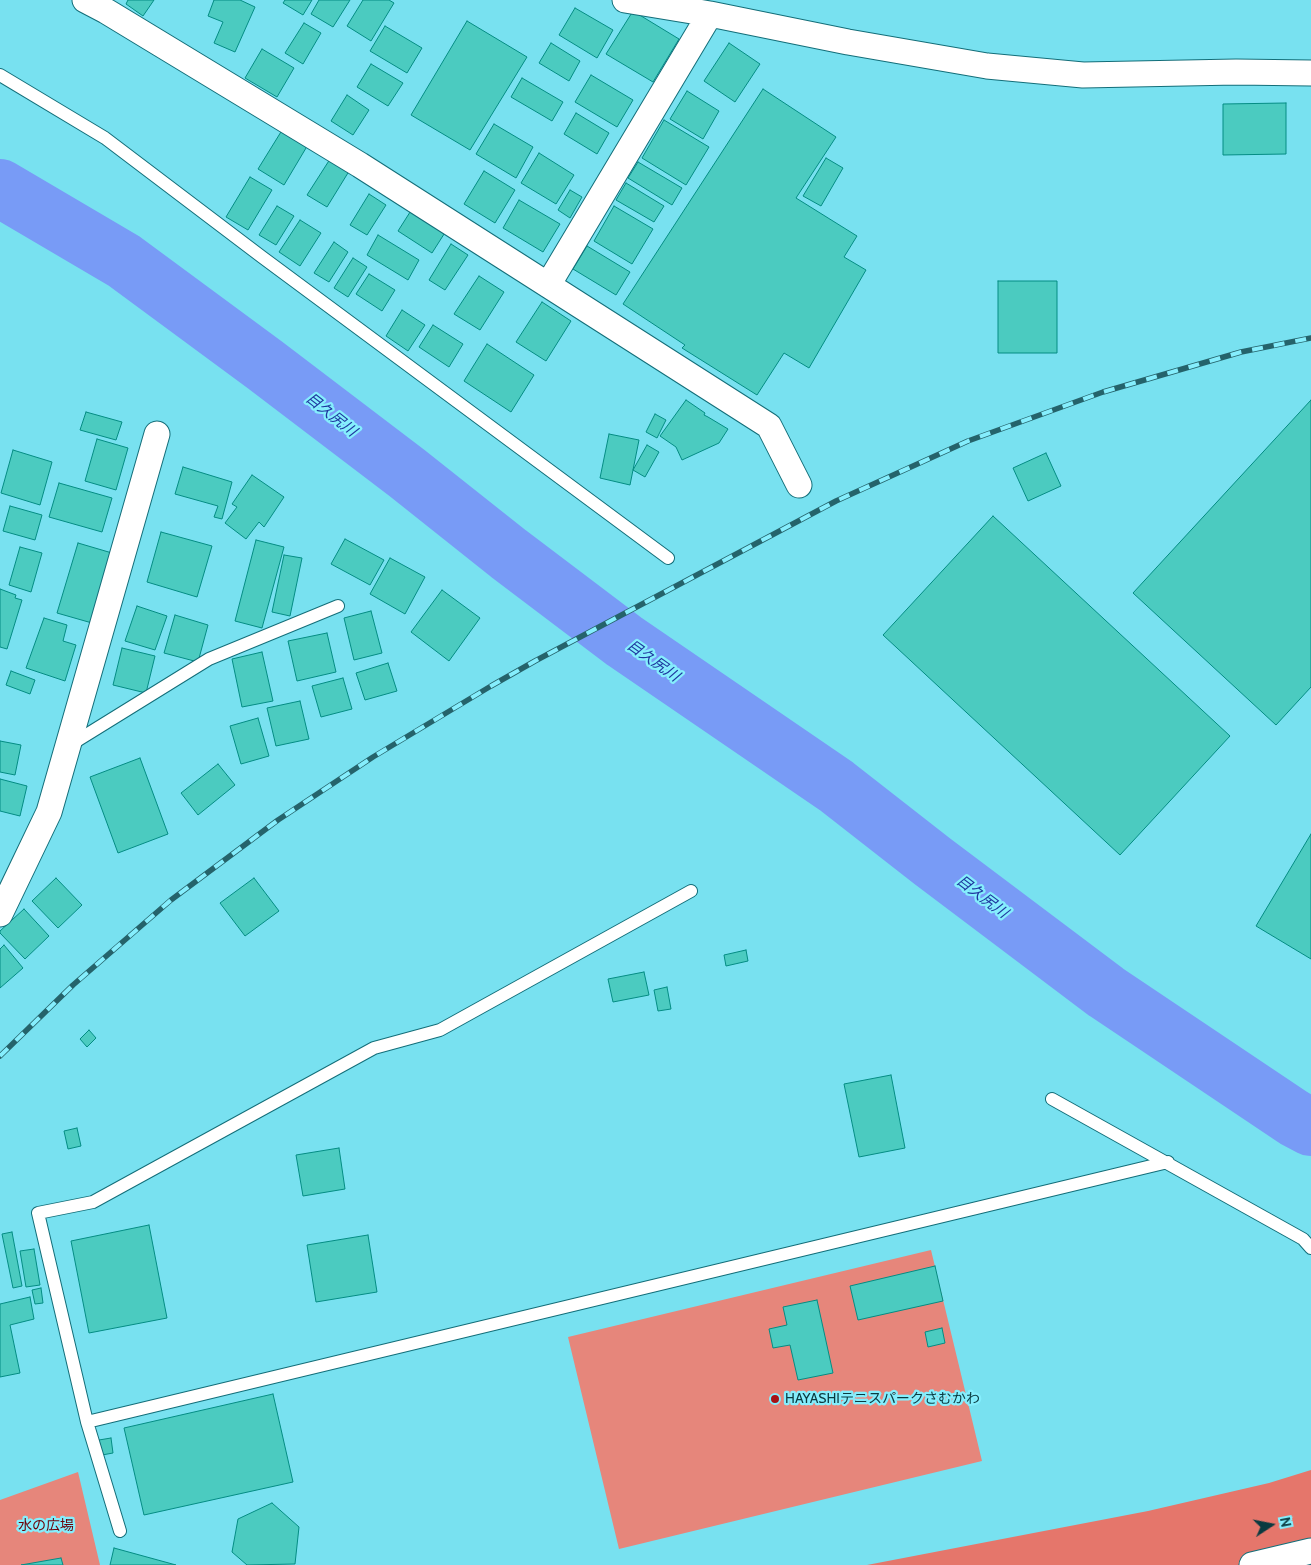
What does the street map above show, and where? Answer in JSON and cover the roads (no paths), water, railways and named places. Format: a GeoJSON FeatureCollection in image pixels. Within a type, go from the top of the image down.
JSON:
{"type":"FeatureCollection","features":[{"type":"Feature","properties":{"kind":"street"},"geometry":{"type":"LineString","coordinates":[[86,0],[352,160],[769,426],[799,485]]}},
{"type":"Feature","properties":{"kind":"street"},"geometry":{"type":"LineString","coordinates":[[625,0],[987,66],[1083,75],[1236,72],[1311,73]]}},
{"type":"Feature","properties":{"kind":"street"},"geometry":{"type":"LineString","coordinates":[[548,284],[710,14]]}},
{"type":"Feature","properties":{"kind":"street"},"geometry":{"type":"LineString","coordinates":[[0,914],[49,812],[157,434]]}},
{"type":"Feature","properties":{"kind":"street"},"geometry":{"type":"LineString","coordinates":[[1252,1565],[1311,1551]]}},
{"type":"Feature","properties":{"kind":"lane"},"geometry":{"type":"LineString","coordinates":[[0,75],[104,138],[668,558]]}},
{"type":"Feature","properties":{"kind":"lane"},"geometry":{"type":"LineString","coordinates":[[68,746],[208,659],[338,606]]}},
{"type":"Feature","properties":{"kind":"lane"},"geometry":{"type":"LineString","coordinates":[[120,1531],[87,1422],[38,1214],[92,1202],[374,1048],[440,1030],[691,891]]}},
{"type":"Feature","properties":{"kind":"lane"},"geometry":{"type":"LineString","coordinates":[[1052,1098],[1303,1239],[1311,1248]]}},
{"type":"Feature","properties":{"kind":"lane"},"geometry":{"type":"LineString","coordinates":[[87,1422],[1168,1162]]}},
{"type":"Feature","properties":{"kind":"waterway","name":"目久尻川"},"geometry":{"type":"LineString","coordinates":[[0,188],[124,261],[265,365],[624,641],[836,786],[1106,992],[1294,1118],[1311,1127]]}},
{"type":"Feature","properties":{"kind":"railway"},"geometry":{"type":"LineString","coordinates":[[0,1056],[73,985],[171,900],[278,820],[373,757],[535,661],[836,501],[968,441],[1103,392],[1241,352],[1311,338]]}},
{"type":"Feature","properties":{"kind":"place","name":"HAYASHIテニスパークさむかわ"},"geometry":{"type":"Point","coordinates":[775,1399]}},
{"type":"Feature","properties":{"kind":"park label","name":"水の広場"},"geometry":{"type":"Point","coordinates":[46,1526]}}]}
